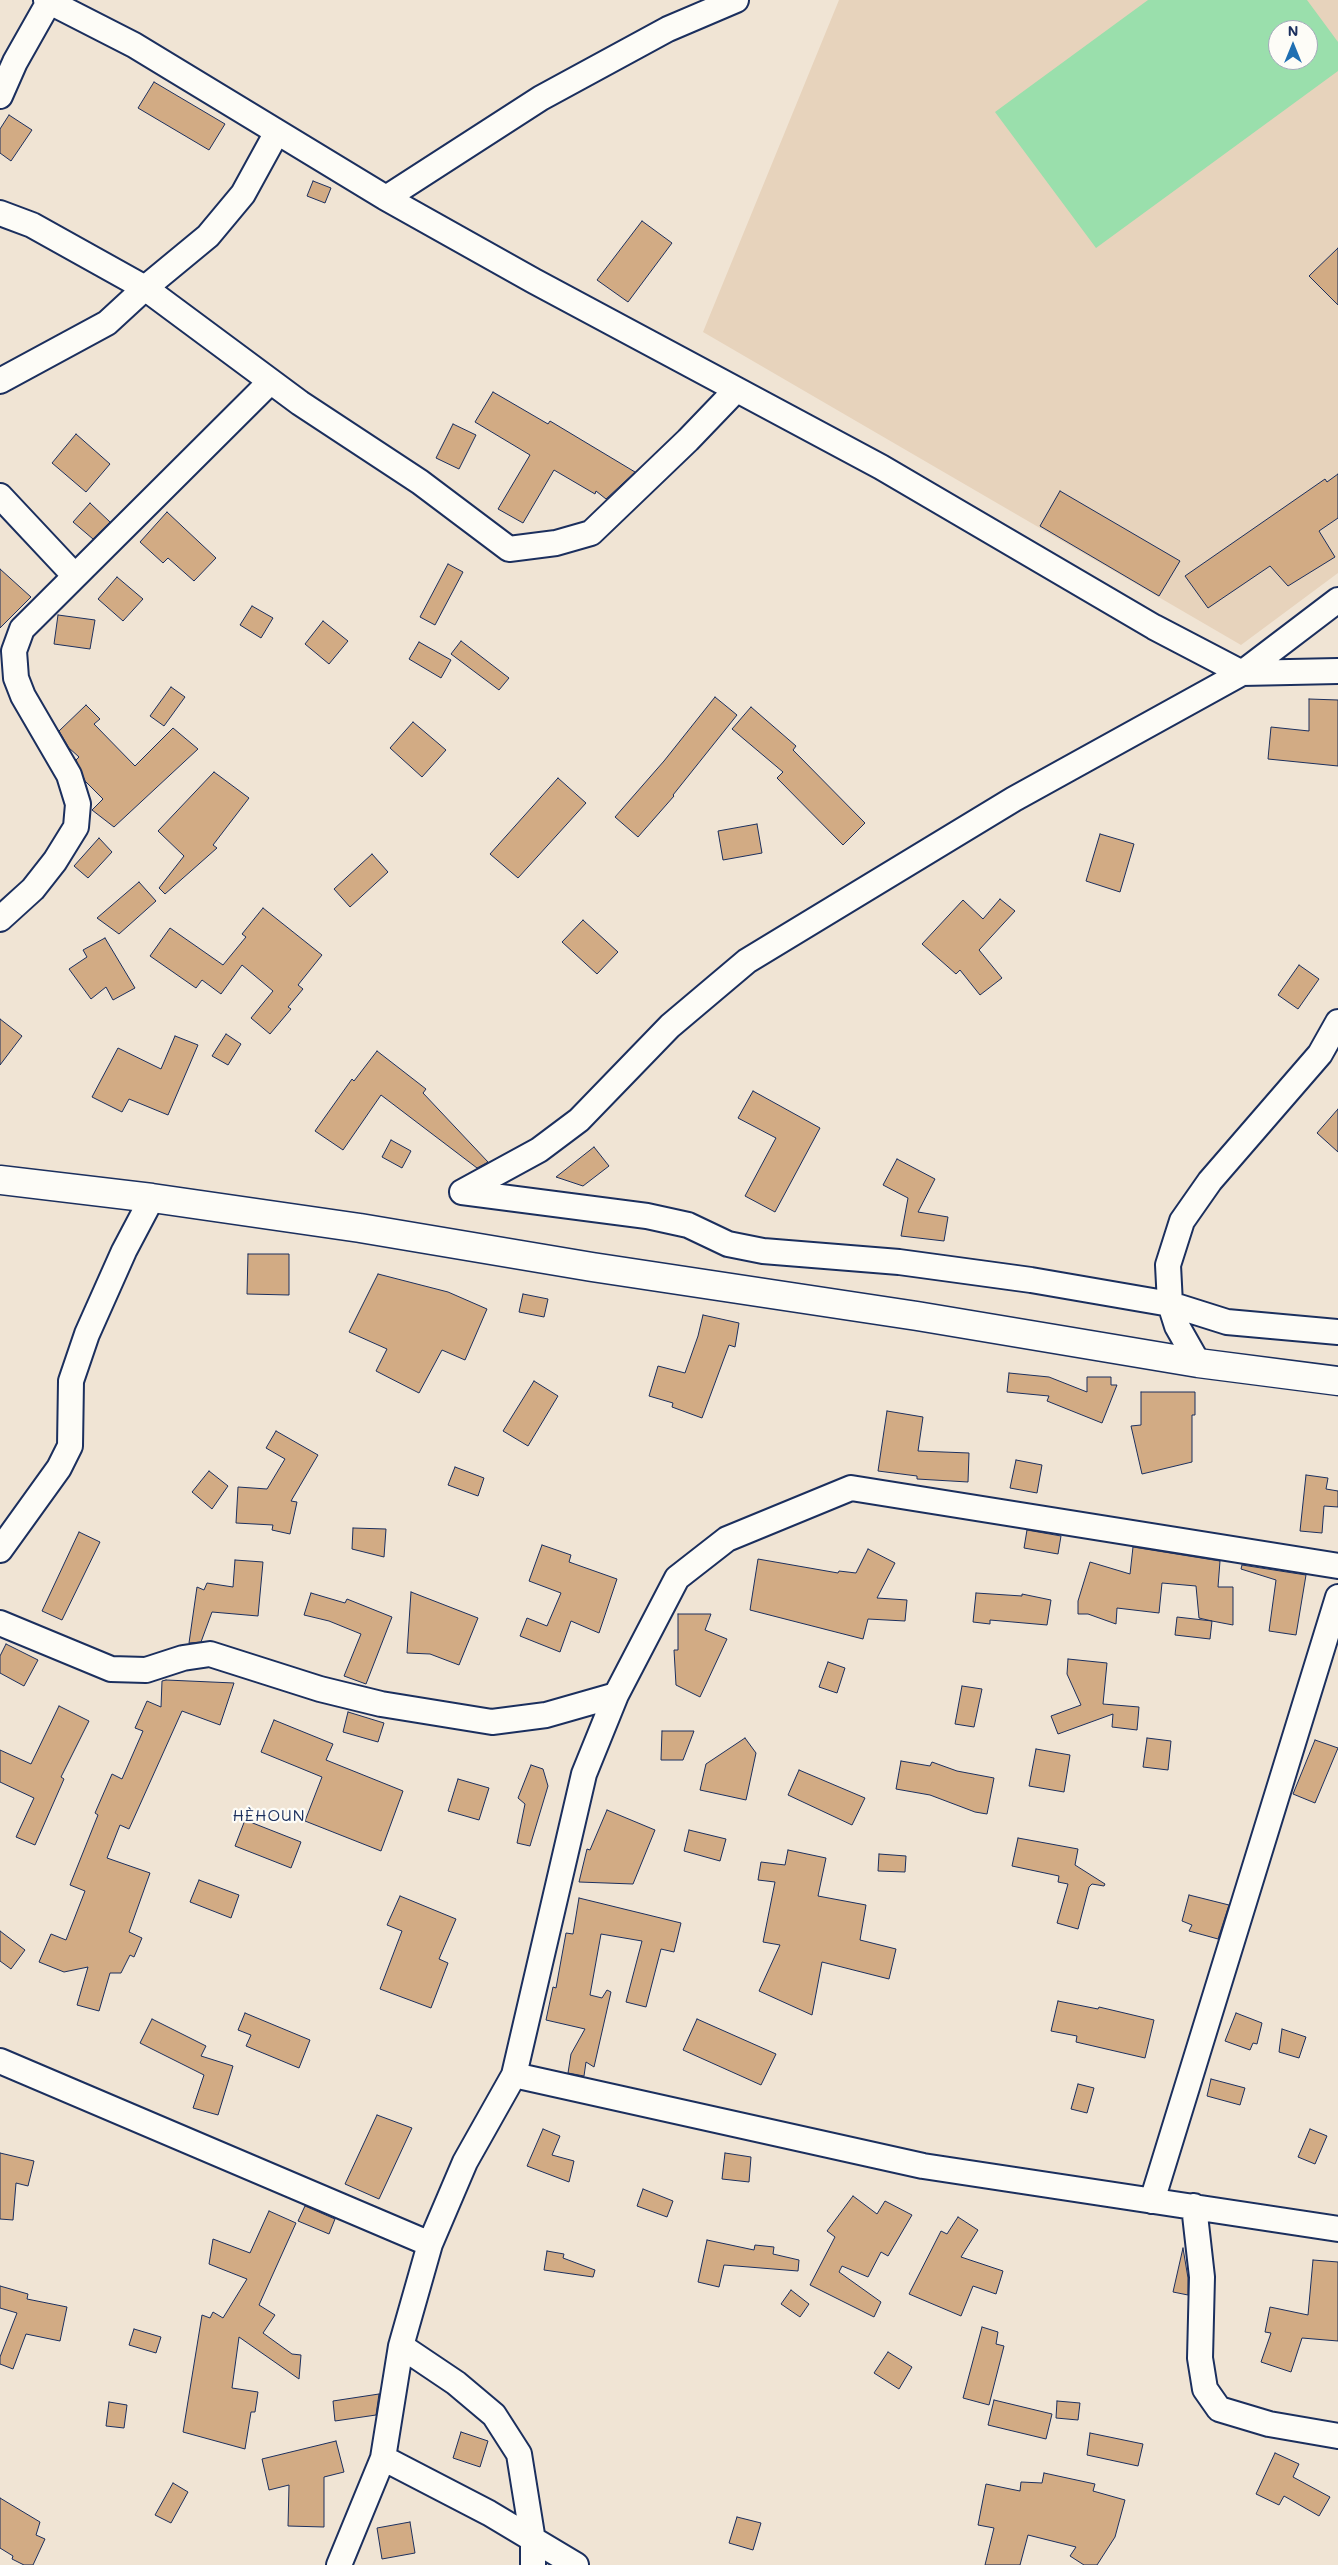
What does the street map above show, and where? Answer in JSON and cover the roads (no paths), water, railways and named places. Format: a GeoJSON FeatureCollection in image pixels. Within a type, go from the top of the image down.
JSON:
{"type":"FeatureCollection","features":[{"type":"Feature","properties":{"kind":"main road"},"geometry":{"type":"LineString","coordinates":[[0,1180],[152,1198],[360,1228],[592,1268],[917,1316],[1198,1363],[1338,1381]]}},
{"type":"Feature","properties":{"kind":"street"},"geometry":{"type":"LineString","coordinates":[[0,96],[48,0],[134,46],[386,198],[534,281],[881,467],[1154,628],[1242,673],[1338,671]]}},
{"type":"Feature","properties":{"kind":"street"},"geometry":{"type":"LineString","coordinates":[[386,198],[541,98],[668,29],[736,0]]}},
{"type":"Feature","properties":{"kind":"street"},"geometry":{"type":"LineString","coordinates":[[0,382],[107,323],[145,288],[208,236],[243,194],[277,132]]}},
{"type":"Feature","properties":{"kind":"street"},"geometry":{"type":"LineString","coordinates":[[0,213],[40,229],[145,288],[270,382],[420,482],[509,549],[556,543],[591,533],[681,447],[736,390]]}},
{"type":"Feature","properties":{"kind":"street"},"geometry":{"type":"LineString","coordinates":[[0,919],[43,878],[76,827],[78,804],[69,775],[22,696],[16,678],[14,652],[22,629],[270,382]]}},
{"type":"Feature","properties":{"kind":"street"},"geometry":{"type":"LineString","coordinates":[[0,496],[75,576]]}},
{"type":"Feature","properties":{"kind":"street"},"geometry":{"type":"LineString","coordinates":[[1338,600],[1242,673],[1014,799],[748,961],[670,1026],[579,1120],[540,1150],[462,1192],[646,1216],[688,1224],[728,1244],[763,1251],[899,1262],[1031,1280],[1170,1304],[1227,1322],[1338,1332]]}},
{"type":"Feature","properties":{"kind":"street"},"geometry":{"type":"LineString","coordinates":[[1198,1363],[1177,1326],[1170,1304],[1168,1265],[1182,1221],[1210,1180],[1329,1048],[1338,1022]]}},
{"type":"Feature","properties":{"kind":"street"},"geometry":{"type":"LineString","coordinates":[[0,1550],[59,1468],[70,1446],[70,1381],[87,1334],[124,1251],[152,1198]]}},
{"type":"Feature","properties":{"kind":"street"},"geometry":{"type":"LineString","coordinates":[[339,2565],[383,2458],[401,2346],[430,2244],[465,2162],[514,2075],[584,1774],[616,1695],[677,1578],[727,1539],[851,1488],[1338,1566]]}},
{"type":"Feature","properties":{"kind":"street"},"geometry":{"type":"LineString","coordinates":[[1152,2201],[1338,1597]]}},
{"type":"Feature","properties":{"kind":"street"},"geometry":{"type":"LineString","coordinates":[[0,1623],[111,1669],[146,1670],[183,1658],[210,1654],[320,1690],[372,1702],[492,1722],[546,1715],[616,1695]]}},
{"type":"Feature","properties":{"kind":"street"},"geometry":{"type":"LineString","coordinates":[[0,2060],[430,2244]]}},
{"type":"Feature","properties":{"kind":"street"},"geometry":{"type":"LineString","coordinates":[[514,2075],[923,2166],[1338,2228]]}},
{"type":"Feature","properties":{"kind":"street"},"geometry":{"type":"LineString","coordinates":[[1194,2206],[1202,2276],[1200,2358],[1205,2389],[1219,2409],[1269,2424],[1338,2436]]}},
{"type":"Feature","properties":{"kind":"street"},"geometry":{"type":"LineString","coordinates":[[401,2346],[456,2383],[494,2415],[519,2454],[533,2541],[533,2565]]}},
{"type":"Feature","properties":{"kind":"street"},"geometry":{"type":"LineString","coordinates":[[383,2458],[489,2514],[576,2565]]}},
{"type":"Feature","properties":{"kind":"district","name":"HÈHOUN"},"geometry":{"type":"Point","coordinates":[269,1816]}}]}
